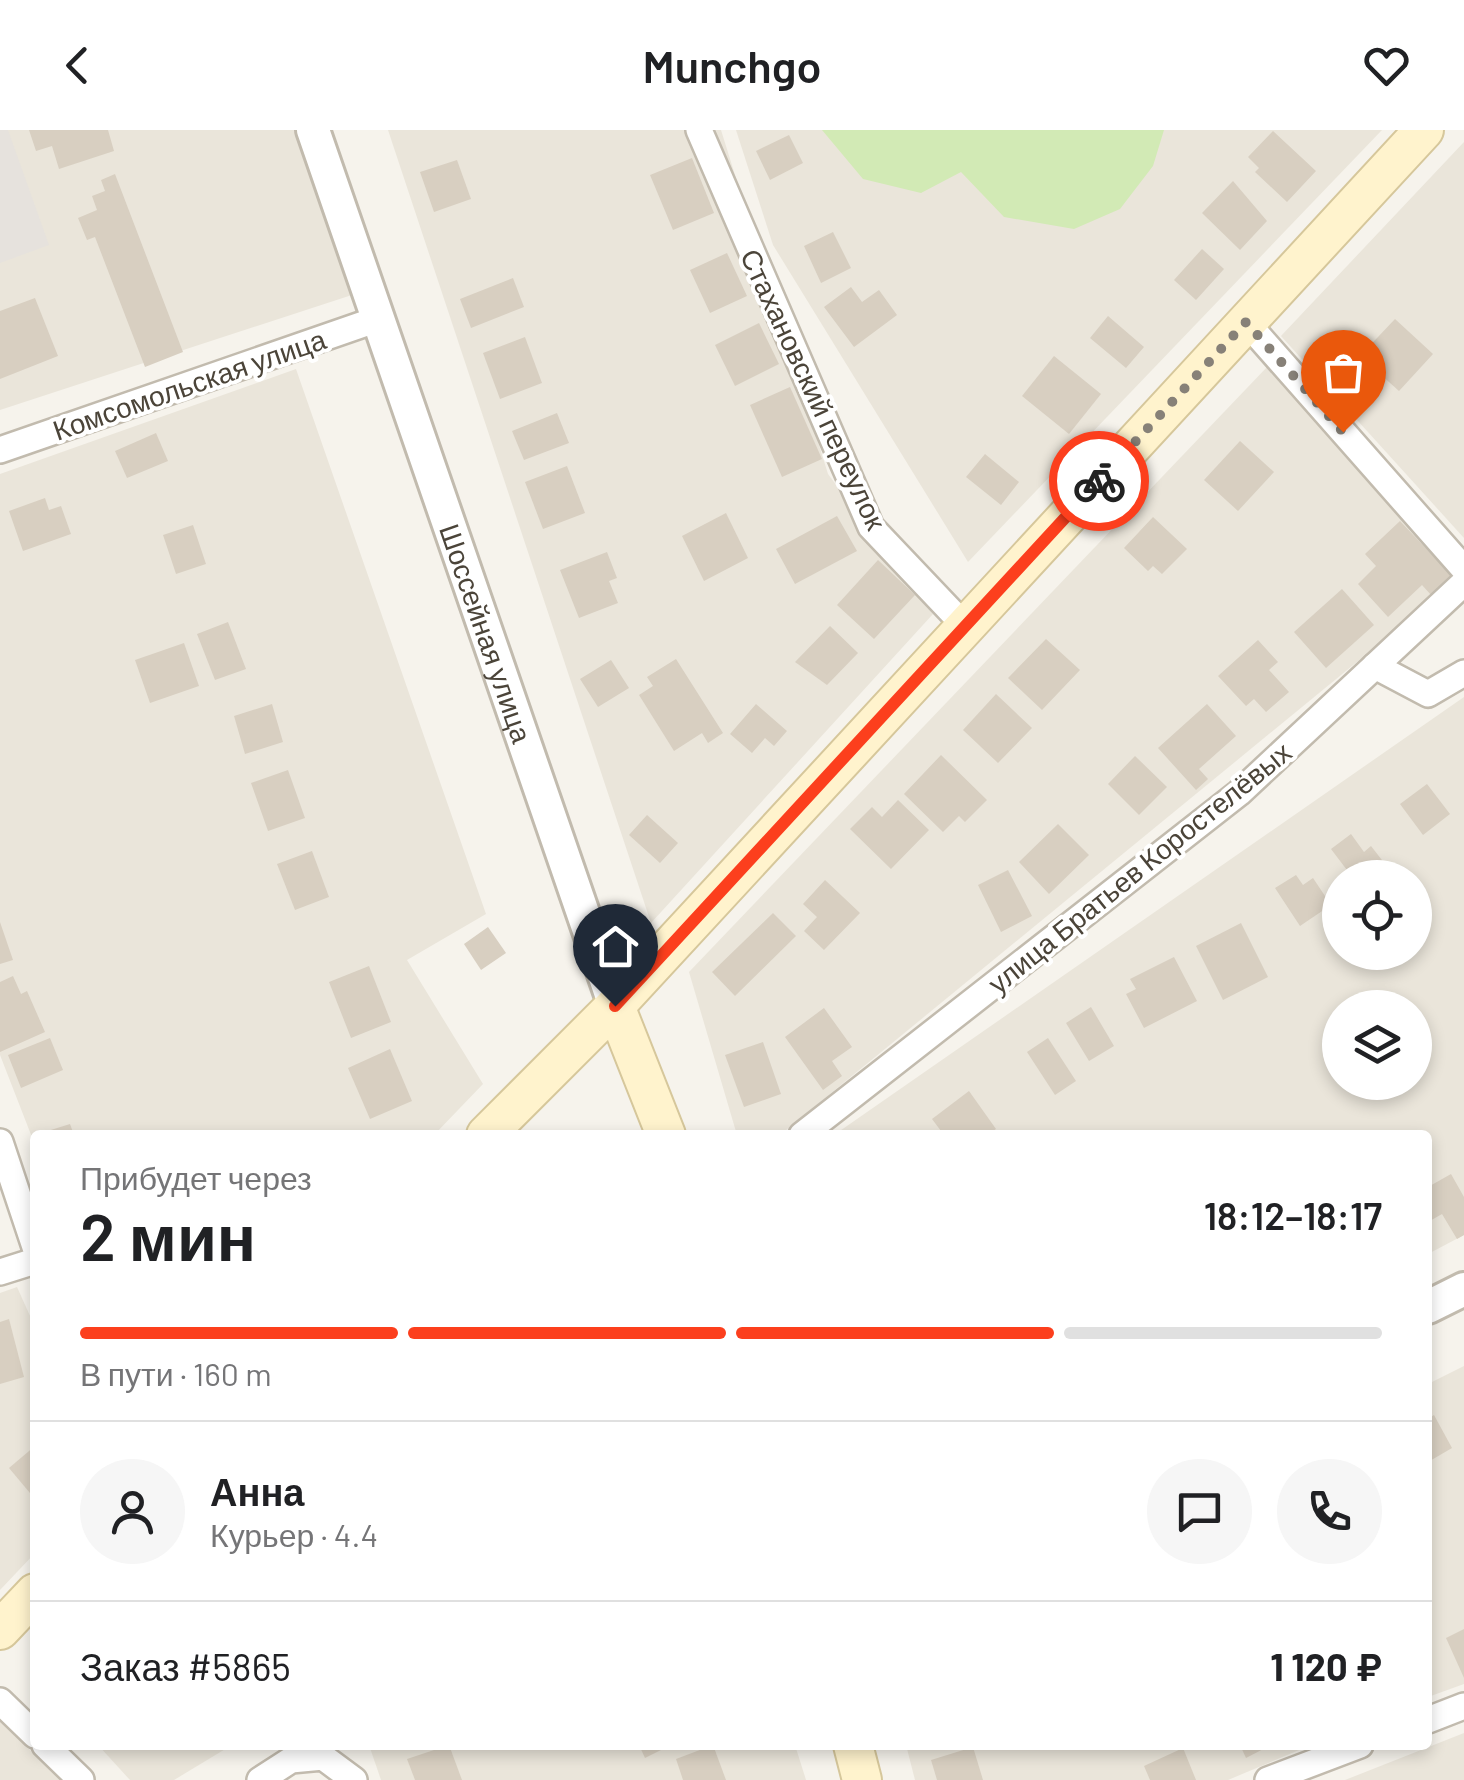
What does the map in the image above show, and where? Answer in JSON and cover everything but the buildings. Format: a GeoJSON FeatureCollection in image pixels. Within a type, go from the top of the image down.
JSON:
{"type":"FeatureCollection","features":[{"type":"Feature","properties":{"kind":"main road"},"geometry":{"type":"LineString","coordinates":[[491,1130],[615,1006],[1424,130]]}},
{"type":"Feature","properties":{"kind":"main road","name":"Шоссейная улица"},"geometry":{"type":"LineString","coordinates":[[615,1006],[664,1130]]}},
{"type":"Feature","properties":{"kind":"main road"},"geometry":{"type":"LineString","coordinates":[[0,1630],[30,1597]]}},
{"type":"Feature","properties":{"kind":"main road"},"geometry":{"type":"LineString","coordinates":[[855,1750],[862,1780]]}},
{"type":"Feature","properties":{"kind":"street","name":"Шоссейная улица"},"geometry":{"type":"LineString","coordinates":[[313,130],[615,1006]]}},
{"type":"Feature","properties":{"kind":"street","name":"Стахановский переулок"},"geometry":{"type":"LineString","coordinates":[[700,130],[871,527],[965,626]]}},
{"type":"Feature","properties":{"kind":"street","name":"Комсомольская улица"},"geometry":{"type":"LineString","coordinates":[[0,450],[378,319]]}},
{"type":"Feature","properties":{"kind":"street"},"geometry":{"type":"LineString","coordinates":[[1246,322],[1464,569]]}},
{"type":"Feature","properties":{"kind":"street","name":"улица Братьев Коростелёвых"},"geometry":{"type":"LineString","coordinates":[[808,1130],[1239,794],[1464,583]]}},
{"type":"Feature","properties":{"kind":"street"},"geometry":{"type":"LineString","coordinates":[[1375,666],[1428,694],[1464,673]]}},
{"type":"Feature","properties":{"kind":"street"},"geometry":{"type":"LineString","coordinates":[[0,1142],[30,1232]]}},
{"type":"Feature","properties":{"kind":"street"},"geometry":{"type":"LineString","coordinates":[[0,1272],[30,1263]]}},
{"type":"Feature","properties":{"kind":"street"},"geometry":{"type":"LineString","coordinates":[[1432,1305],[1464,1289]]}},
{"type":"Feature","properties":{"kind":"street"},"geometry":{"type":"LineString","coordinates":[[0,1701],[30,1730]]}},
{"type":"Feature","properties":{"kind":"street"},"geometry":{"type":"LineString","coordinates":[[1432,1718],[1464,1706]]}},
{"type":"Feature","properties":{"kind":"street"},"geometry":{"type":"LineString","coordinates":[[50,1750],[81,1780]]}},
{"type":"Feature","properties":{"kind":"street"},"geometry":{"type":"LineString","coordinates":[[1268,1780],[1347,1750]]}},
{"type":"Feature","properties":{"kind":"street"},"geometry":{"type":"LineString","coordinates":[[260,1780],[291,1760],[323,1758],[354,1780]]}},
{"type":"Feature","properties":{"kind":"shaded area"},"geometry":{"type":"Polygon","coordinates":[[[0,130],[294,130],[355,294],[0,410],[0,130]]]}},
{"type":"Feature","properties":{"kind":"shaded area"},"geometry":{"type":"Polygon","coordinates":[[[0,130],[8,130],[49,245],[0,263],[0,130]]]}},
{"type":"Feature","properties":{"kind":"shaded area"},"geometry":{"type":"Polygon","coordinates":[[[388,130],[721,130],[828,474],[933,614],[651,923],[388,130]]]}},
{"type":"Feature","properties":{"kind":"shaded area"},"geometry":{"type":"Polygon","coordinates":[[[736,130],[1382,130],[968,562],[773,245],[736,130]]]}},
{"type":"Feature","properties":{"kind":"shaded area"},"geometry":{"type":"Polygon","coordinates":[[[1464,142],[1464,538],[1281,336],[1464,142]]]}},
{"type":"Feature","properties":{"kind":"shaded area"},"geometry":{"type":"Polygon","coordinates":[[[1268,366],[1463,575],[786,1130],[736,1130],[689,972],[1268,366]]]}},
{"type":"Feature","properties":{"kind":"shaded area"},"geometry":{"type":"Polygon","coordinates":[[[296,369],[486,914],[407,960],[483,1084],[439,1130],[30,1132],[0,1055],[0,474],[296,369]]]}},
{"type":"Feature","properties":{"kind":"shaded area"},"geometry":{"type":"Polygon","coordinates":[[[1464,697],[1464,1235],[1432,1252],[1432,1130],[841,1130],[1464,697]]]}},
{"type":"Feature","properties":{"kind":"shaded area"},"geometry":{"type":"Polygon","coordinates":[[[17,1287],[30,1316],[30,1558],[0,1590],[0,1293],[17,1287]]]}},
{"type":"Feature","properties":{"kind":"shaded area"},"geometry":{"type":"Polygon","coordinates":[[[1464,1366],[1464,1684],[1432,1696],[1432,1382],[1464,1366]]]}},
{"type":"Feature","properties":{"kind":"shaded area"},"geometry":{"type":"Polygon","coordinates":[[[0,1721],[61,1780],[0,1780],[0,1721]]]}},
{"type":"Feature","properties":{"kind":"shaded area"},"geometry":{"type":"Polygon","coordinates":[[[1464,1733],[1464,1780],[1345,1780],[1421,1750],[1432,1750],[1432,1746],[1464,1733]]]}},
{"type":"Feature","properties":{"kind":"shaded area"},"geometry":{"type":"Polygon","coordinates":[[[103,1750],[224,1750],[174,1780],[130,1780],[103,1750]]]}},
{"type":"Feature","properties":{"kind":"shaded area"},"geometry":{"type":"Polygon","coordinates":[[[371,1750],[797,1750],[806,1780],[381,1780],[371,1750]]]}},
{"type":"Feature","properties":{"kind":"shaded area"},"geometry":{"type":"Polygon","coordinates":[[[907,1750],[1299,1750],[1228,1780],[915,1780],[907,1750]]]}},
{"type":"Feature","properties":{"kind":"green space"},"geometry":{"type":"Polygon","coordinates":[[[822,130],[1164,130],[1153,166],[1120,209],[1074,229],[1004,217],[961,172],[921,193],[863,179],[822,130]]]}},
{"type":"Feature","properties":{"kind":"way so far"},"geometry":{"type":"LineString","coordinates":[[1099,481],[1246,322],[1343,432]]}},
{"type":"Feature","properties":{"kind":"route"},"geometry":{"type":"LineString","coordinates":[[615,1006],[1099,481]]}}]}
